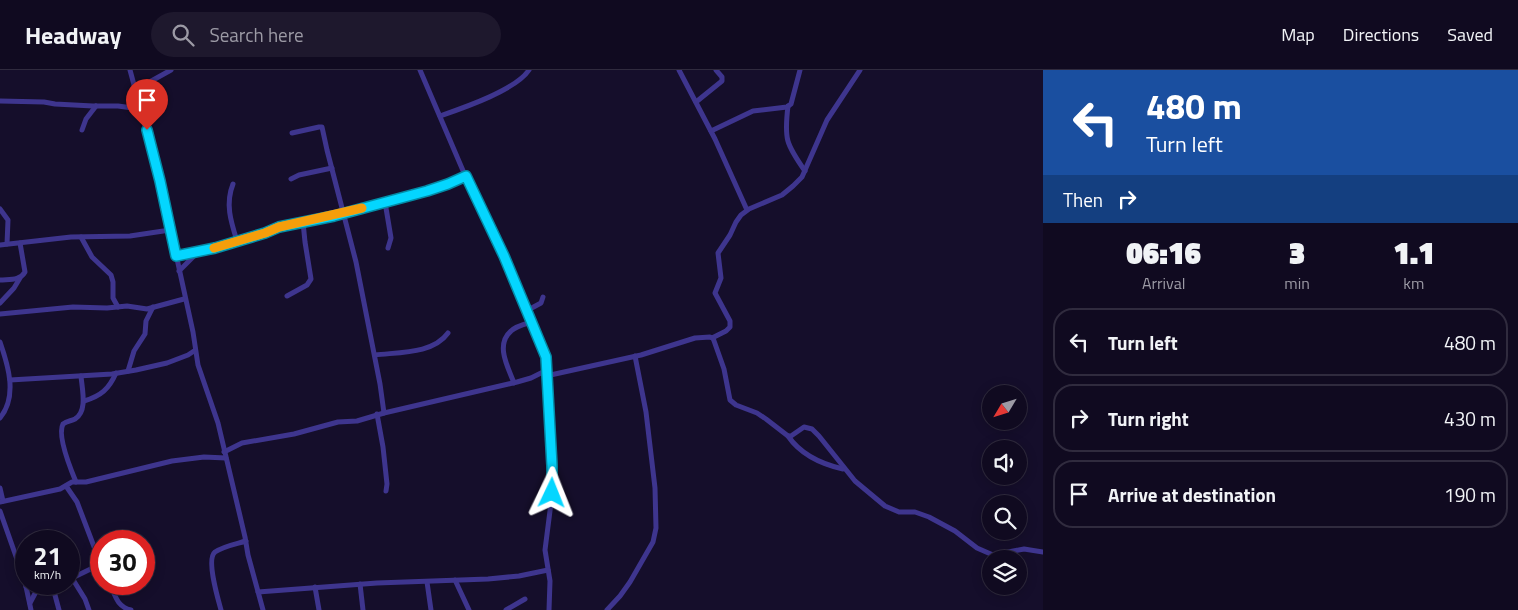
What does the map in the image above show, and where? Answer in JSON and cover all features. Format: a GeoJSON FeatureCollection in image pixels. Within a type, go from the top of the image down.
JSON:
{"type":"FeatureCollection","features":[{"type":"Feature","properties":{"kind":"street"},"geometry":{"type":"LineString","coordinates":[[130,70],[160,181],[192,332],[194,351],[218,424],[248,555],[263,610]]}},
{"type":"Feature","properties":{"kind":"street"},"geometry":{"type":"LineString","coordinates":[[135,90],[171,70]]}},
{"type":"Feature","properties":{"kind":"street"},"geometry":{"type":"LineString","coordinates":[[420,70],[466,176],[528,310],[546,357],[552,466],[551,503],[545,550],[550,581],[549,610]]}},
{"type":"Feature","properties":{"kind":"street"},"geometry":{"type":"LineString","coordinates":[[440,116],[480,101],[508,87],[529,70]]}},
{"type":"Feature","properties":{"kind":"street"},"geometry":{"type":"LineString","coordinates":[[679,70],[711,131],[747,210]]}},
{"type":"Feature","properties":{"kind":"street"},"geometry":{"type":"LineString","coordinates":[[696,102],[722,81],[722,77],[716,70]]}},
{"type":"Feature","properties":{"kind":"street"},"geometry":{"type":"LineString","coordinates":[[800,70],[791,104],[788,106],[786,136],[794,156],[805,171]]}},
{"type":"Feature","properties":{"kind":"street"},"geometry":{"type":"LineString","coordinates":[[0,488],[2,501],[51,491],[72,482],[86,482],[181,460],[225,455],[242,443],[294,434],[338,422],[357,421],[377,414],[514,383],[546,373],[635,356],[695,338],[712,338],[726,332],[730,327],[730,321],[715,293],[721,278],[718,254],[736,222],[747,210],[782,194],[802,177],[828,120],[860,70]]}},
{"type":"Feature","properties":{"kind":"street"},"geometry":{"type":"LineString","coordinates":[[0,101],[140,108]]}},
{"type":"Feature","properties":{"kind":"street"},"geometry":{"type":"LineString","coordinates":[[131,107],[138,101]]}},
{"type":"Feature","properties":{"kind":"street"},"geometry":{"type":"LineString","coordinates":[[82,130],[86,119],[96,106]]}},
{"type":"Feature","properties":{"kind":"street"},"geometry":{"type":"LineString","coordinates":[[711,131],[753,112],[788,106]]}},
{"type":"Feature","properties":{"kind":"street"},"geometry":{"type":"LineString","coordinates":[[292,133],[322,127],[356,262],[375,355],[384,413]]}},
{"type":"Feature","properties":{"kind":"street"},"geometry":{"type":"LineString","coordinates":[[292,180],[299,175],[332,168]]}},
{"type":"Feature","properties":{"kind":"street"},"geometry":{"type":"LineString","coordinates":[[176,256],[198,252],[265,233],[279,227],[385,202],[448,184],[466,176]]}},
{"type":"Feature","properties":{"kind":"street"},"geometry":{"type":"LineString","coordinates":[[233,184],[230,191],[229,213],[237,241]]}},
{"type":"Feature","properties":{"kind":"street"},"geometry":{"type":"LineString","coordinates":[[385,202],[391,238],[388,248]]}},
{"type":"Feature","properties":{"kind":"street"},"geometry":{"type":"LineString","coordinates":[[0,209],[8,220],[7,244]]}},
{"type":"Feature","properties":{"kind":"street"},"geometry":{"type":"LineString","coordinates":[[287,296],[307,284],[311,279],[304,242],[303,222]]}},
{"type":"Feature","properties":{"kind":"street"},"geometry":{"type":"LineString","coordinates":[[0,245],[71,237],[130,236],[170,230]]}},
{"type":"Feature","properties":{"kind":"street"},"geometry":{"type":"LineString","coordinates":[[81,237],[92,257],[111,275],[113,298],[118,307]]}},
{"type":"Feature","properties":{"kind":"street"},"geometry":{"type":"LineString","coordinates":[[0,303],[14,288],[24,272],[20,242]]}},
{"type":"Feature","properties":{"kind":"street"},"geometry":{"type":"LineString","coordinates":[[179,271],[198,252]]}},
{"type":"Feature","properties":{"kind":"street"},"geometry":{"type":"LineString","coordinates":[[0,280],[20,278]]}},
{"type":"Feature","properties":{"kind":"street"},"geometry":{"type":"LineString","coordinates":[[528,310],[541,303],[543,297]]}},
{"type":"Feature","properties":{"kind":"street"},"geometry":{"type":"LineString","coordinates":[[0,314],[50,308],[134,306],[147,309],[184,299]]}},
{"type":"Feature","properties":{"kind":"street"},"geometry":{"type":"LineString","coordinates":[[128,371],[134,351],[145,334],[146,321],[152,307]]}},
{"type":"Feature","properties":{"kind":"street"},"geometry":{"type":"LineString","coordinates":[[514,383],[504,358],[503,344],[511,331],[532,322]]}},
{"type":"Feature","properties":{"kind":"street"},"geometry":{"type":"LineString","coordinates":[[375,355],[429,347],[441,342],[448,333]]}},
{"type":"Feature","properties":{"kind":"street"},"geometry":{"type":"LineString","coordinates":[[712,338],[724,369],[730,400],[736,406],[757,413],[766,419],[788,436],[807,455],[818,461],[843,469]]}},
{"type":"Feature","properties":{"kind":"street"},"geometry":{"type":"LineString","coordinates":[[0,344],[10,370],[10,390],[0,418]]}},
{"type":"Feature","properties":{"kind":"street"},"geometry":{"type":"LineString","coordinates":[[10,380],[44,380],[116,373],[167,363],[194,351]]}},
{"type":"Feature","properties":{"kind":"street"},"geometry":{"type":"LineString","coordinates":[[607,610],[630,582],[653,542],[656,528],[646,412],[635,356]]}},
{"type":"Feature","properties":{"kind":"street"},"geometry":{"type":"LineString","coordinates":[[84,401],[102,394],[112,382],[116,373]]}},
{"type":"Feature","properties":{"kind":"street"},"geometry":{"type":"LineString","coordinates":[[76,482],[64,445],[61,428],[63,424],[76,419],[84,401],[81,376]]}},
{"type":"Feature","properties":{"kind":"street"},"geometry":{"type":"LineString","coordinates":[[377,414],[383,447],[386,491]]}},
{"type":"Feature","properties":{"kind":"street"},"geometry":{"type":"LineString","coordinates":[[788,436],[804,427],[808,427],[828,447],[854,482],[885,506],[899,512],[915,512],[928,517],[955,531],[970,544],[988,553],[993,555],[1024,549],[1043,552]]}},
{"type":"Feature","properties":{"kind":"street"},"geometry":{"type":"LineString","coordinates":[[66,486],[77,502],[90,536]]}},
{"type":"Feature","properties":{"kind":"street"},"geometry":{"type":"LineString","coordinates":[[0,512],[2,526],[15,560]]}},
{"type":"Feature","properties":{"kind":"street"},"geometry":{"type":"LineString","coordinates":[[221,610],[212,568],[212,555],[220,550],[246,541]]}},
{"type":"Feature","properties":{"kind":"street"},"geometry":{"type":"LineString","coordinates":[[258,592],[360,584],[507,578],[548,570]]}},
{"type":"Feature","properties":{"kind":"street"},"geometry":{"type":"LineString","coordinates":[[455,580],[469,610]]}},
{"type":"Feature","properties":{"kind":"street"},"geometry":{"type":"LineString","coordinates":[[427,582],[431,610]]}},
{"type":"Feature","properties":{"kind":"street"},"geometry":{"type":"LineString","coordinates":[[360,584],[363,610]]}},
{"type":"Feature","properties":{"kind":"street"},"geometry":{"type":"LineString","coordinates":[[315,587],[319,610]]}},
{"type":"Feature","properties":{"kind":"street"},"geometry":{"type":"LineString","coordinates":[[80,592],[89,610]]}},
{"type":"Feature","properties":{"kind":"street"},"geometry":{"type":"LineString","coordinates":[[27,595],[30,608]]}},
{"type":"Feature","properties":{"kind":"street"},"geometry":{"type":"LineString","coordinates":[[30,608],[35,595]]}},
{"type":"Feature","properties":{"kind":"street"},"geometry":{"type":"LineString","coordinates":[[55,595],[59,610]]}},
{"type":"Feature","properties":{"kind":"street"},"geometry":{"type":"LineString","coordinates":[[114,595],[122,606],[131,610]]}},
{"type":"Feature","properties":{"kind":"street"},"geometry":{"type":"LineString","coordinates":[[506,610],[525,599]]}},
{"type":"Feature","properties":{"kind":"slow traffic"},"geometry":{"type":"LineString","coordinates":[[214,248],[286,225],[362,208]]}},
{"type":"Feature","properties":{"kind":"route"},"geometry":{"type":"LineString","coordinates":[[147,130],[176,256],[215,248],[286,225],[334,216],[427,191],[466,176],[504,256],[546,357],[552,493]]}}]}
